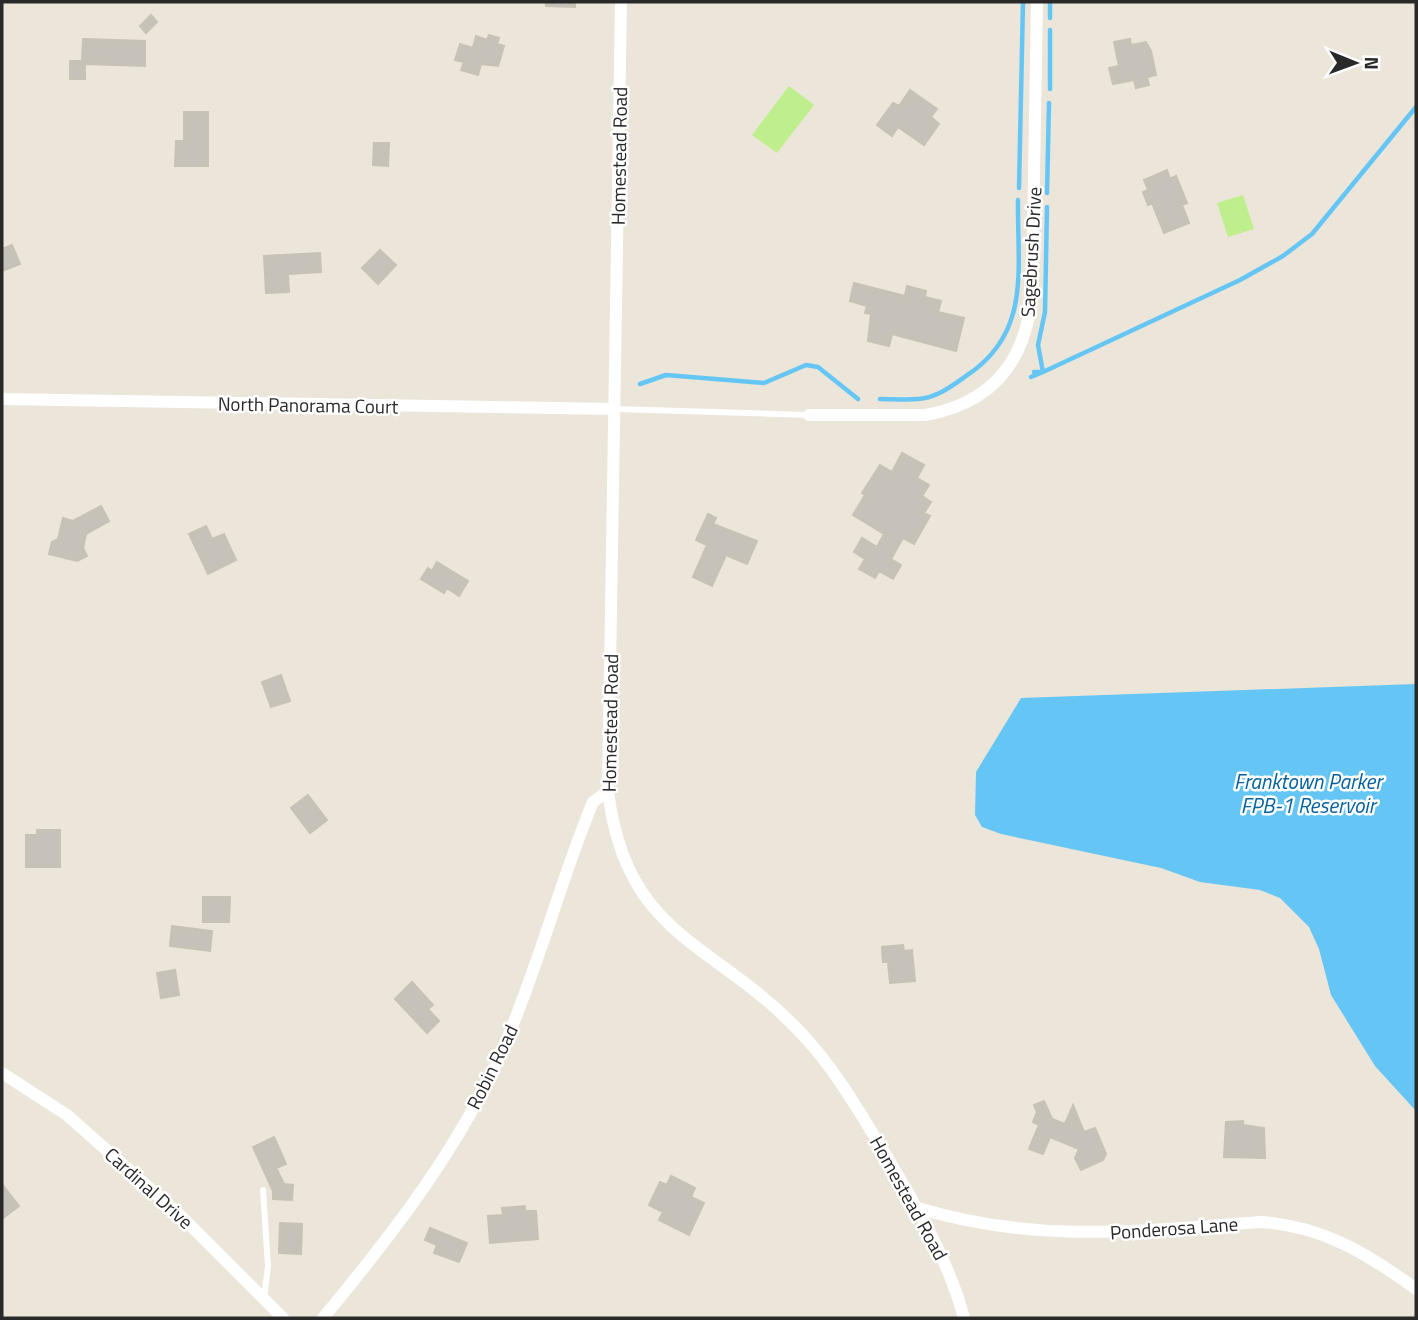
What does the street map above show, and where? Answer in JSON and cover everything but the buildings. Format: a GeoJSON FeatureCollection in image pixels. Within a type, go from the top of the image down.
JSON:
{"type":"FeatureCollection","features":[{"type":"Feature","properties":{"kind":"street","name":"Homestead Road"},"geometry":{"type":"LineString","coordinates":[[621,2],[608,791],[620,852],[640,892],[679,934],[786,1018],[838,1077],[918,1208],[945,1261],[964,1318]]}},
{"type":"Feature","properties":{"kind":"street","name":"Sagebrush Drive"},"geometry":{"type":"LineString","coordinates":[[809,415],[925,415],[941,412],[986,391],[1017,354],[1028,324],[1032,292],[1037,2]]}},
{"type":"Feature","properties":{"kind":"street","name":"North Panorama Court"},"geometry":{"type":"LineString","coordinates":[[2,399],[615,409]]}},
{"type":"Feature","properties":{"kind":"street","name":"Robin Road"},"geometry":{"type":"LineString","coordinates":[[323,1318],[428,1181],[477,1100],[520,1007],[593,802],[608,791]]}},
{"type":"Feature","properties":{"kind":"street","name":"Cardinal Drive"},"geometry":{"type":"LineString","coordinates":[[2,1073],[67,1115],[181,1216],[283,1318]]}},
{"type":"Feature","properties":{"kind":"street","name":"Ponderosa Lane"},"geometry":{"type":"LineString","coordinates":[[918,1208],[1003,1229],[1065,1234],[1260,1222],[1286,1223],[1342,1242],[1416,1289]]}},
{"type":"Feature","properties":{"kind":"lane"},"geometry":{"type":"LineString","coordinates":[[615,409],[809,415]]}},
{"type":"Feature","properties":{"kind":"lane"},"geometry":{"type":"LineString","coordinates":[[263,1190],[268,1266],[264,1300]]}},
{"type":"Feature","properties":{"kind":"green space"},"geometry":{"type":"Polygon","coordinates":[[[789,86],[814,105],[777,153],[752,135],[789,86]]]}},
{"type":"Feature","properties":{"kind":"green space"},"geometry":{"type":"Polygon","coordinates":[[[1243,195],[1254,229],[1228,237],[1217,203],[1243,195]]]}},
{"type":"Feature","properties":{"kind":"water","name":"Franktown Parker FPB-1 Reservoir"},"geometry":{"type":"Polygon","coordinates":[[[1416,684],[1416,1111],[1375,1066],[1331,995],[1319,949],[1309,927],[1280,898],[1260,890],[1200,882],[1161,868],[1001,834],[982,827],[975,815],[976,772],[1021,698],[1416,684]]]}},
{"type":"Feature","properties":{"kind":"waterway"},"geometry":{"type":"LineString","coordinates":[[1019,188],[1023,2]]}},
{"type":"Feature","properties":{"kind":"waterway"},"geometry":{"type":"LineString","coordinates":[[1050,2],[1050,18]]}},
{"type":"Feature","properties":{"kind":"waterway"},"geometry":{"type":"LineString","coordinates":[[1050,30],[1050,89]]}},
{"type":"Feature","properties":{"kind":"waterway"},"geometry":{"type":"LineString","coordinates":[[1047,193],[1049,103]]}},
{"type":"Feature","properties":{"kind":"waterway"},"geometry":{"type":"LineString","coordinates":[[1034,372],[1043,372],[1240,280],[1283,256],[1312,234],[1416,107]]}},
{"type":"Feature","properties":{"kind":"waterway"},"geometry":{"type":"LineString","coordinates":[[880,399],[918,399],[937,394],[961,380],[987,359],[1002,340],[1011,320],[1019,275],[1018,200]]}},
{"type":"Feature","properties":{"kind":"waterway"},"geometry":{"type":"LineString","coordinates":[[1031,377],[1043,372],[1038,345],[1045,312],[1047,207]]}},
{"type":"Feature","properties":{"kind":"waterway"},"geometry":{"type":"LineString","coordinates":[[640,384],[666,375],[764,383],[806,365],[818,367],[858,399]]}}]}
